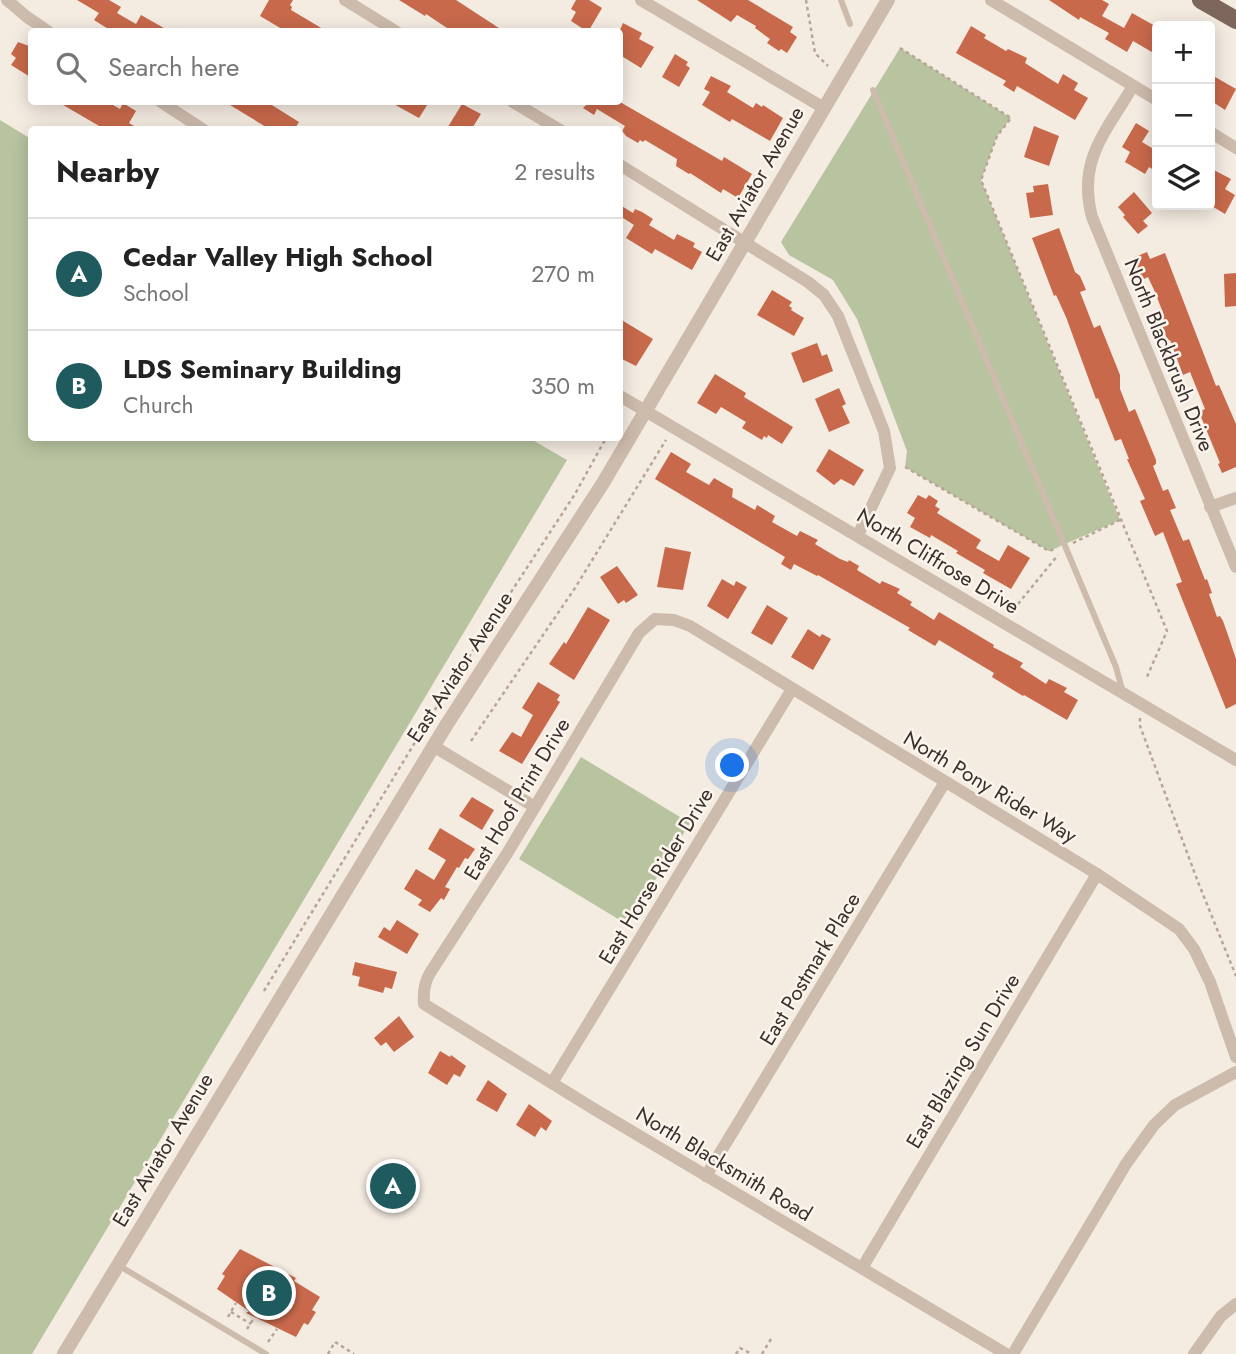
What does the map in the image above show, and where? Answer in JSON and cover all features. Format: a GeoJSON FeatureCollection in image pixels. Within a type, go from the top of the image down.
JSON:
{"type":"FeatureCollection","features":[{"type":"Feature","properties":{"kind":"main road"},"geometry":{"type":"LineString","coordinates":[[1202,0],[1236,20]]}},
{"type":"Feature","properties":{"kind":"street"},"geometry":{"type":"LineString","coordinates":[[7,0],[43,28]]}},
{"type":"Feature","properties":{"kind":"street"},"geometry":{"type":"LineString","coordinates":[[345,0],[390,28]]}},
{"type":"Feature","properties":{"kind":"street"},"geometry":{"type":"LineString","coordinates":[[642,0],[824,108]]}},
{"type":"Feature","properties":{"kind":"street","name":"East Aviator Avenue"},"geometry":{"type":"LineString","coordinates":[[64,1354],[433,746],[570,537],[888,0]]}},
{"type":"Feature","properties":{"kind":"street"},"geometry":{"type":"LineString","coordinates":[[991,0],[1152,97]]}},
{"type":"Feature","properties":{"kind":"street","name":"North Blackbrush Drive"},"geometry":{"type":"LineString","coordinates":[[1133,86],[1093,154],[1089,166],[1087,191],[1092,217],[1236,567]]}},
{"type":"Feature","properties":{"kind":"street"},"geometry":{"type":"LineString","coordinates":[[166,105],[198,126]]}},
{"type":"Feature","properties":{"kind":"street"},"geometry":{"type":"LineString","coordinates":[[518,105],[553,126]]}},
{"type":"Feature","properties":{"kind":"street"},"geometry":{"type":"LineString","coordinates":[[1215,135],[1236,148]]}},
{"type":"Feature","properties":{"kind":"street"},"geometry":{"type":"LineString","coordinates":[[623,168],[746,241],[816,288],[838,316],[884,431],[890,468],[858,535]]}},
{"type":"Feature","properties":{"kind":"street","name":"North Cliffrose Drive"},"geometry":{"type":"LineString","coordinates":[[623,398],[1236,760]]}},
{"type":"Feature","properties":{"kind":"street"},"geometry":{"type":"LineString","coordinates":[[1210,508],[1236,498]]}},
{"type":"Feature","properties":{"kind":"street","name":"North Pony Rider Way"},"geometry":{"type":"LineString","coordinates":[[655,619],[674,620],[690,626],[1097,874],[1179,929],[1194,949],[1210,982],[1236,1057]]}},
{"type":"Feature","properties":{"kind":"street","name":"East Hoof Print Drive"},"geometry":{"type":"LineString","coordinates":[[424,1004],[423,993],[430,972],[535,807],[639,634],[655,619]]}},
{"type":"Feature","properties":{"kind":"street","name":"East Horse Rider Drive"},"geometry":{"type":"LineString","coordinates":[[552,1083],[792,689]]}},
{"type":"Feature","properties":{"kind":"street"},"geometry":{"type":"LineString","coordinates":[[433,746],[535,807]]}},
{"type":"Feature","properties":{"kind":"street","name":"East Postmark Place"},"geometry":{"type":"LineString","coordinates":[[706,1175],[945,782]]}},
{"type":"Feature","properties":{"kind":"street","name":"East Blazing Sun Drive"},"geometry":{"type":"LineString","coordinates":[[862,1268],[1097,874]]}},
{"type":"Feature","properties":{"kind":"street","name":"North Blacksmith Road"},"geometry":{"type":"LineString","coordinates":[[424,1004],[1006,1354]]}},
{"type":"Feature","properties":{"kind":"street"},"geometry":{"type":"LineString","coordinates":[[1013,1354],[1126,1164],[1154,1125],[1175,1105],[1236,1072]]}},
{"type":"Feature","properties":{"kind":"street"},"geometry":{"type":"LineString","coordinates":[[1194,1354],[1222,1316],[1236,1304]]}},
{"type":"Feature","properties":{"kind":"lane"},"geometry":{"type":"LineString","coordinates":[[841,0],[850,24]]}},
{"type":"Feature","properties":{"kind":"lane"},"geometry":{"type":"LineString","coordinates":[[873,90],[1116,667],[1123,694]]}},
{"type":"Feature","properties":{"kind":"lane"},"geometry":{"type":"LineString","coordinates":[[118,1265],[265,1354]]}},
{"type":"Feature","properties":{"kind":"path"},"geometry":{"type":"LineString","coordinates":[[806,0],[815,53],[828,66]]}},
{"type":"Feature","properties":{"kind":"path"},"geometry":{"type":"LineString","coordinates":[[900,48],[1011,118],[997,136],[981,180],[1167,631],[1146,679]]}},
{"type":"Feature","properties":{"kind":"path"},"geometry":{"type":"LineString","coordinates":[[471,741],[575,588],[668,437]]}},
{"type":"Feature","properties":{"kind":"path"},"geometry":{"type":"LineString","coordinates":[[264,991],[442,698],[575,494],[604,441]]}},
{"type":"Feature","properties":{"kind":"path"},"geometry":{"type":"LineString","coordinates":[[905,467],[1049,551],[1120,520]]}},
{"type":"Feature","properties":{"kind":"path"},"geometry":{"type":"LineString","coordinates":[[1018,604],[1065,545]]}},
{"type":"Feature","properties":{"kind":"path"},"geometry":{"type":"LineString","coordinates":[[1144,706],[1140,715],[1140,726],[1236,976]]}},
{"type":"Feature","properties":{"kind":"path"},"geometry":{"type":"LineString","coordinates":[[228,1317],[236,1303]]}},
{"type":"Feature","properties":{"kind":"path"},"geometry":{"type":"LineString","coordinates":[[231,1312],[251,1324]]}},
{"type":"Feature","properties":{"kind":"path"},"geometry":{"type":"LineString","coordinates":[[247,1329],[254,1318]]}},
{"type":"Feature","properties":{"kind":"path"},"geometry":{"type":"LineString","coordinates":[[268,1342],[277,1329]]}},
{"type":"Feature","properties":{"kind":"path"},"geometry":{"type":"LineString","coordinates":[[762,1354],[771,1339]]}},
{"type":"Feature","properties":{"kind":"path"},"geometry":{"type":"LineString","coordinates":[[328,1354],[335,1342],[354,1354]]}},
{"type":"Feature","properties":{"kind":"path"},"geometry":{"type":"LineString","coordinates":[[736,1354],[740,1348],[752,1354]]}},
{"type":"Feature","properties":{"kind":"green space"},"geometry":{"type":"Polygon","coordinates":[[[900,48],[1011,118],[997,136],[981,180],[1120,520],[1049,551],[905,467],[907,451],[857,319],[833,280],[789,255],[781,242],[900,48]]]}},
{"type":"Feature","properties":{"kind":"green space"},"geometry":{"type":"Polygon","coordinates":[[[0,120],[28,137],[28,441],[534,441],[567,460],[32,1354],[0,1354],[0,120]]]}},
{"type":"Feature","properties":{"kind":"green space"},"geometry":{"type":"Polygon","coordinates":[[[581,757],[690,823],[628,925],[519,859],[581,757]]]}},
{"type":"Feature","properties":{"kind":"building"},"geometry":{"type":"Polygon","coordinates":[[[77,0],[109,0],[121,7],[117,13],[136,24],[141,15],[164,28],[107,28],[94,20],[99,13],[77,0]]]}},
{"type":"Feature","properties":{"kind":"building"},"geometry":{"type":"Polygon","coordinates":[[[269,0],[293,0],[291,10],[321,28],[280,28],[260,16],[269,0]]]}},
{"type":"Feature","properties":{"kind":"building"},"geometry":{"type":"Polygon","coordinates":[[[399,0],[456,0],[499,28],[447,28],[426,14],[425,16],[399,0]]]}},
{"type":"Feature","properties":{"kind":"building"},"geometry":{"type":"Polygon","coordinates":[[[576,0],[589,0],[602,8],[590,28],[582,28],[571,21],[576,12],[571,9],[576,0]]]}},
{"type":"Feature","properties":{"kind":"building"},"geometry":{"type":"Polygon","coordinates":[[[697,0],[748,0],[793,27],[790,32],[797,37],[787,53],[781,49],[779,51],[767,43],[770,39],[755,28],[756,26],[737,15],[731,22],[697,0]]]}},
{"type":"Feature","properties":{"kind":"building"},"geometry":{"type":"Polygon","coordinates":[[[1049,0],[1102,0],[1109,4],[1102,16],[1124,28],[1132,13],[1152,24],[1152,52],[1133,41],[1127,52],[1105,39],[1109,33],[1080,17],[1079,20],[1049,0]]]}},
{"type":"Feature","properties":{"kind":"building"},"geometry":{"type":"Polygon","coordinates":[[[623,23],[642,33],[639,39],[654,47],[641,68],[623,57],[623,28],[621,28],[623,23]]]}},
{"type":"Feature","properties":{"kind":"building"},"geometry":{"type":"Polygon","coordinates":[[[971,26],[986,35],[984,38],[1006,51],[1008,49],[1027,58],[1025,63],[1058,84],[1063,74],[1078,83],[1074,90],[1088,98],[1075,120],[1017,86],[1014,92],[1003,85],[1006,81],[956,53],[971,26]]]}},
{"type":"Feature","properties":{"kind":"building"},"geometry":{"type":"Polygon","coordinates":[[[18,42],[28,46],[28,76],[11,65],[16,58],[11,54],[18,42]]]}},
{"type":"Feature","properties":{"kind":"building"},"geometry":{"type":"Polygon","coordinates":[[[675,54],[688,62],[686,65],[690,68],[679,87],[662,77],[675,54]]]}},
{"type":"Feature","properties":{"kind":"building"},"geometry":{"type":"Polygon","coordinates":[[[711,76],[731,86],[727,92],[753,108],[756,103],[762,107],[763,105],[783,118],[770,141],[702,105],[710,92],[704,89],[711,76]]]}},
{"type":"Feature","properties":{"kind":"building"},"geometry":{"type":"Polygon","coordinates":[[[1215,77],[1236,89],[1225,110],[1215,103],[1215,77]]]}},
{"type":"Feature","properties":{"kind":"building"},"geometry":{"type":"Polygon","coordinates":[[[623,104],[722,161],[724,157],[752,174],[738,198],[723,189],[721,193],[676,166],[677,159],[645,140],[638,143],[626,136],[623,132],[625,126],[597,109],[594,115],[583,108],[586,105],[623,104]]]}},
{"type":"Feature","properties":{"kind":"building"},"geometry":{"type":"Polygon","coordinates":[[[63,105],[113,105],[120,109],[122,105],[126,105],[136,111],[129,123],[134,126],[99,126],[63,105]]]}},
{"type":"Feature","properties":{"kind":"building"},"geometry":{"type":"Polygon","coordinates":[[[230,105],[272,105],[299,122],[296,126],[264,126],[230,105]]]}},
{"type":"Feature","properties":{"kind":"building"},"geometry":{"type":"Polygon","coordinates":[[[395,105],[427,105],[419,118],[395,105]]]}},
{"type":"Feature","properties":{"kind":"building"},"geometry":{"type":"Polygon","coordinates":[[[461,105],[481,114],[474,126],[448,126],[461,105]]]}},
{"type":"Feature","properties":{"kind":"building"},"geometry":{"type":"Polygon","coordinates":[[[1136,123],[1149,131],[1142,142],[1152,148],[1152,169],[1149,167],[1145,174],[1125,162],[1130,152],[1122,147],[1136,123]]]}},
{"type":"Feature","properties":{"kind":"building"},"geometry":{"type":"Polygon","coordinates":[[[1034,126],[1059,136],[1049,166],[1024,157],[1034,126]]]}},
{"type":"Feature","properties":{"kind":"building"},"geometry":{"type":"Polygon","coordinates":[[[1215,171],[1231,179],[1225,189],[1235,195],[1225,214],[1215,208],[1215,171]]]}},
{"type":"Feature","properties":{"kind":"building"},"geometry":{"type":"Polygon","coordinates":[[[1048,184],[1053,215],[1030,218],[1026,193],[1034,192],[1033,186],[1048,184]]]}},
{"type":"Feature","properties":{"kind":"building"},"geometry":{"type":"Polygon","coordinates":[[[1134,192],[1152,213],[1143,221],[1148,226],[1138,234],[1118,207],[1134,192]]]}},
{"type":"Feature","properties":{"kind":"building"},"geometry":{"type":"Polygon","coordinates":[[[623,207],[633,213],[635,209],[653,219],[649,225],[674,240],[677,234],[695,243],[693,247],[702,252],[692,270],[655,249],[652,254],[626,238],[634,225],[623,218],[623,207]]]}},
{"type":"Feature","properties":{"kind":"building"},"geometry":{"type":"Polygon","coordinates":[[[1059,228],[1075,272],[1080,276],[1086,290],[1080,292],[1094,328],[1100,325],[1120,375],[1120,389],[1129,412],[1135,409],[1156,460],[1153,466],[1163,491],[1168,489],[1176,508],[1170,510],[1183,541],[1189,539],[1205,580],[1207,579],[1217,617],[1220,616],[1228,635],[1236,659],[1236,704],[1226,709],[1176,584],[1182,582],[1163,532],[1155,536],[1140,501],[1145,499],[1121,439],[1115,441],[1098,398],[1096,399],[1066,317],[1056,295],[1054,296],[1032,238],[1059,228]]]}},
{"type":"Feature","properties":{"kind":"building"},"geometry":{"type":"Polygon","coordinates":[[[1147,252],[1150,259],[1165,253],[1216,386],[1219,385],[1236,424],[1236,467],[1222,473],[1199,412],[1205,409],[1190,372],[1183,375],[1159,320],[1163,318],[1163,313],[1155,292],[1148,277],[1142,280],[1136,264],[1135,257],[1147,252]]]}},
{"type":"Feature","properties":{"kind":"building"},"geometry":{"type":"Polygon","coordinates":[[[1236,273],[1236,306],[1225,307],[1224,274],[1236,273]]]}},
{"type":"Feature","properties":{"kind":"building"},"geometry":{"type":"Polygon","coordinates":[[[772,290],[792,302],[789,306],[791,310],[804,318],[794,336],[757,315],[772,290]]]}},
{"type":"Feature","properties":{"kind":"building"},"geometry":{"type":"Polygon","coordinates":[[[623,321],[653,339],[636,366],[623,360],[623,321]]]}},
{"type":"Feature","properties":{"kind":"building"},"geometry":{"type":"Polygon","coordinates":[[[817,343],[822,356],[827,354],[833,371],[803,383],[791,353],[817,343]]]}},
{"type":"Feature","properties":{"kind":"building"},"geometry":{"type":"Polygon","coordinates":[[[715,374],[746,393],[744,397],[793,427],[782,444],[768,435],[762,440],[742,428],[746,422],[721,407],[716,414],[697,403],[715,374]]]}},
{"type":"Feature","properties":{"kind":"building"},"geometry":{"type":"Polygon","coordinates":[[[839,388],[846,404],[842,406],[850,423],[829,432],[815,399],[839,388]]]}},
{"type":"Feature","properties":{"kind":"building"},"geometry":{"type":"Polygon","coordinates":[[[829,449],[864,470],[854,486],[841,479],[834,485],[816,471],[829,449]]]}},
{"type":"Feature","properties":{"kind":"building"},"geometry":{"type":"Polygon","coordinates":[[[671,452],[691,464],[686,472],[709,485],[714,478],[733,489],[732,497],[755,510],[757,505],[775,516],[772,522],[797,536],[800,531],[818,540],[815,544],[840,559],[849,560],[859,566],[857,570],[880,584],[882,581],[900,589],[897,593],[912,602],[910,605],[934,620],[939,612],[1023,663],[1020,667],[1046,684],[1049,679],[1067,688],[1064,692],[1078,700],[1067,720],[992,677],[994,673],[939,640],[935,646],[908,630],[910,628],[818,575],[794,564],[791,570],[781,564],[785,557],[655,479],[671,452]]]}},
{"type":"Feature","properties":{"kind":"building"},"geometry":{"type":"Polygon","coordinates":[[[918,495],[926,499],[929,495],[938,501],[935,506],[940,509],[937,513],[981,540],[976,548],[999,561],[1008,545],[1030,558],[1011,589],[983,573],[985,570],[956,553],[958,551],[931,535],[930,538],[910,527],[915,518],[907,513],[918,495]]]}},
{"type":"Feature","properties":{"kind":"building"},"geometry":{"type":"Polygon","coordinates":[[[665,547],[691,552],[683,590],[657,587],[665,547]]]}},
{"type":"Feature","properties":{"kind":"building"},"geometry":{"type":"Polygon","coordinates":[[[617,566],[638,595],[626,603],[624,600],[618,604],[600,577],[617,566]]]}},
{"type":"Feature","properties":{"kind":"building"},"geometry":{"type":"Polygon","coordinates":[[[722,579],[734,586],[736,581],[747,587],[728,619],[707,606],[722,579]]]}},
{"type":"Feature","properties":{"kind":"building"},"geometry":{"type":"Polygon","coordinates":[[[767,605],[788,618],[772,645],[751,633],[767,605]]]}},
{"type":"Feature","properties":{"kind":"building"},"geometry":{"type":"Polygon","coordinates":[[[588,607],[610,620],[574,680],[549,664],[564,642],[566,644],[588,607]]]}},
{"type":"Feature","properties":{"kind":"building"},"geometry":{"type":"Polygon","coordinates":[[[808,629],[820,637],[822,634],[831,639],[813,670],[791,657],[808,629]]]}},
{"type":"Feature","properties":{"kind":"building"},"geometry":{"type":"Polygon","coordinates":[[[538,682],[560,695],[557,700],[560,702],[522,764],[499,751],[512,732],[521,737],[533,715],[522,708],[538,682]]]}},
{"type":"Feature","properties":{"kind":"building"},"geometry":{"type":"Polygon","coordinates":[[[472,797],[494,810],[482,830],[459,816],[472,797]]]}},
{"type":"Feature","properties":{"kind":"building"},"geometry":{"type":"Polygon","coordinates":[[[440,828],[475,849],[459,868],[457,867],[445,887],[450,889],[444,900],[441,898],[430,912],[418,905],[422,900],[404,889],[416,869],[434,880],[446,860],[428,849],[440,828]]]}},
{"type":"Feature","properties":{"kind":"building"},"geometry":{"type":"Polygon","coordinates":[[[397,920],[419,934],[407,954],[378,937],[384,927],[390,931],[397,920]]]}},
{"type":"Feature","properties":{"kind":"building"},"geometry":{"type":"Polygon","coordinates":[[[355,962],[397,972],[392,989],[385,987],[383,993],[358,986],[360,977],[352,975],[355,962]]]}},
{"type":"Feature","properties":{"kind":"building"},"geometry":{"type":"Polygon","coordinates":[[[399,1016],[414,1037],[394,1052],[386,1042],[381,1046],[374,1038],[399,1016]]]}},
{"type":"Feature","properties":{"kind":"building"},"geometry":{"type":"Polygon","coordinates":[[[440,1051],[466,1066],[460,1077],[454,1074],[447,1085],[428,1073],[440,1051]]]}},
{"type":"Feature","properties":{"kind":"building"},"geometry":{"type":"Polygon","coordinates":[[[488,1080],[507,1094],[497,1112],[476,1100],[488,1080]]]}},
{"type":"Feature","properties":{"kind":"building"},"geometry":{"type":"Polygon","coordinates":[[[529,1104],[552,1121],[546,1131],[541,1127],[535,1137],[516,1125],[529,1104]]]}},
{"type":"Feature","properties":{"kind":"building"},"geometry":{"type":"Polygon","coordinates":[[[240,1249],[296,1278],[294,1281],[320,1297],[312,1310],[316,1312],[308,1325],[304,1323],[296,1337],[246,1313],[249,1311],[217,1289],[225,1276],[222,1274],[240,1249]]]}},
{"type":"Feature","properties":{"kind":"place","name":"Cedar Valley High School"},"geometry":{"type":"Point","coordinates":[393,1186]}},
{"type":"Feature","properties":{"kind":"place","name":"LDS Seminary Building"},"geometry":{"type":"Point","coordinates":[269,1293]}}]}
